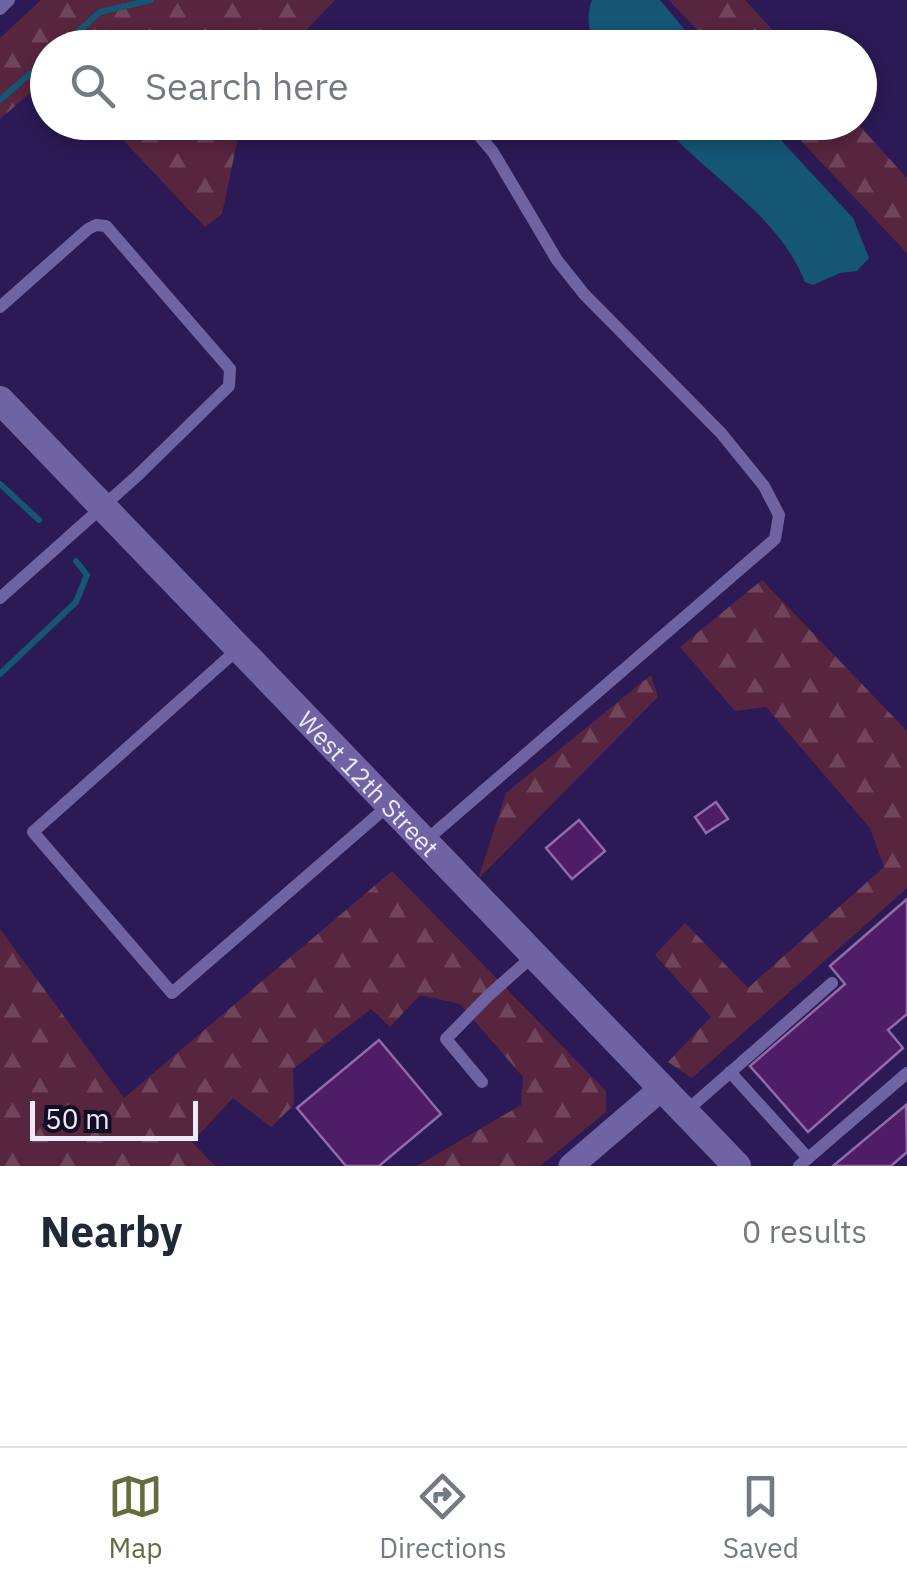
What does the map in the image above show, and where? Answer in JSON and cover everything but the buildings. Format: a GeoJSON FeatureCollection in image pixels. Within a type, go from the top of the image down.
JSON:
{"type":"FeatureCollection","features":[{"type":"Feature","properties":{"kind":"street","name":"West 12th Street"},"geometry":{"type":"LineString","coordinates":[[0,400],[737,1166]]}},
{"type":"Feature","properties":{"kind":"street"},"geometry":{"type":"LineString","coordinates":[[571,1166],[662,1088]]}},
{"type":"Feature","properties":{"kind":"lane"},"geometry":{"type":"LineString","coordinates":[[0,9],[9,0]]}},
{"type":"Feature","properties":{"kind":"lane"},"geometry":{"type":"LineString","coordinates":[[424,842],[776,539],[779,514],[764,486],[721,433],[584,294],[557,260],[483,140]]}},
{"type":"Feature","properties":{"kind":"lane"},"geometry":{"type":"LineString","coordinates":[[0,307],[88,229],[106,226],[230,369],[229,386],[104,507],[0,598]]}},
{"type":"Feature","properties":{"kind":"lane"},"geometry":{"type":"LineString","coordinates":[[238,649],[34,832],[172,993],[389,805]]}},
{"type":"Feature","properties":{"kind":"lane"},"geometry":{"type":"LineString","coordinates":[[482,1082],[446,1039],[534,955]]}},
{"type":"Feature","properties":{"kind":"lane"},"geometry":{"type":"LineString","coordinates":[[685,1112],[832,983]]}},
{"type":"Feature","properties":{"kind":"lane"},"geometry":{"type":"LineString","coordinates":[[730,1072],[803,1162],[907,1073]]}},
{"type":"Feature","properties":{"kind":"green space"},"geometry":{"type":"Polygon","coordinates":[[[41,0],[335,0],[306,30],[30,30],[30,93],[0,119],[0,38],[41,0]]]}},
{"type":"Feature","properties":{"kind":"green space"},"geometry":{"type":"Polygon","coordinates":[[[669,0],[745,0],[772,30],[697,30],[669,0]]]}},
{"type":"Feature","properties":{"kind":"green space"},"geometry":{"type":"Polygon","coordinates":[[[123,140],[237,140],[222,214],[205,227],[123,140]]]}},
{"type":"Feature","properties":{"kind":"green space"},"geometry":{"type":"Polygon","coordinates":[[[800,140],[872,140],[907,178],[907,253],[800,140]]]}},
{"type":"Feature","properties":{"kind":"green space"},"geometry":{"type":"Polygon","coordinates":[[[762,580],[907,731],[907,888],[692,1078],[668,1062],[711,1017],[655,955],[685,923],[748,988],[884,867],[870,828],[766,707],[735,711],[680,647],[762,580]]]}},
{"type":"Feature","properties":{"kind":"green space"},"geometry":{"type":"Polygon","coordinates":[[[651,675],[658,697],[478,879],[506,793],[651,675]]]}},
{"type":"Feature","properties":{"kind":"green space"},"geometry":{"type":"Polygon","coordinates":[[[392,871],[606,1091],[606,1112],[540,1166],[417,1166],[521,1105],[523,1077],[460,1004],[420,995],[390,1027],[371,1009],[293,1069],[294,1105],[271,1127],[233,1098],[192,1142],[215,1166],[0,1166],[0,929],[124,1098],[392,871]]]}},
{"type":"Feature","properties":{"kind":"water"},"geometry":{"type":"Polygon","coordinates":[[[592,0],[660,0],[685,30],[590,30],[592,0]]]}},
{"type":"Feature","properties":{"kind":"water"},"geometry":{"type":"Polygon","coordinates":[[[677,140],[781,140],[853,218],[869,258],[857,271],[840,273],[813,285],[805,282],[793,257],[760,215],[677,140]]]}},
{"type":"Feature","properties":{"kind":"waterway"},"geometry":{"type":"LineString","coordinates":[[80,30],[100,12],[151,0]]}},
{"type":"Feature","properties":{"kind":"waterway"},"geometry":{"type":"LineString","coordinates":[[0,100],[30,74]]}},
{"type":"Feature","properties":{"kind":"waterway"},"geometry":{"type":"LineString","coordinates":[[0,484],[39,520]]}},
{"type":"Feature","properties":{"kind":"waterway"},"geometry":{"type":"LineString","coordinates":[[0,674],[76,602],[87,575],[76,561]]}}]}
